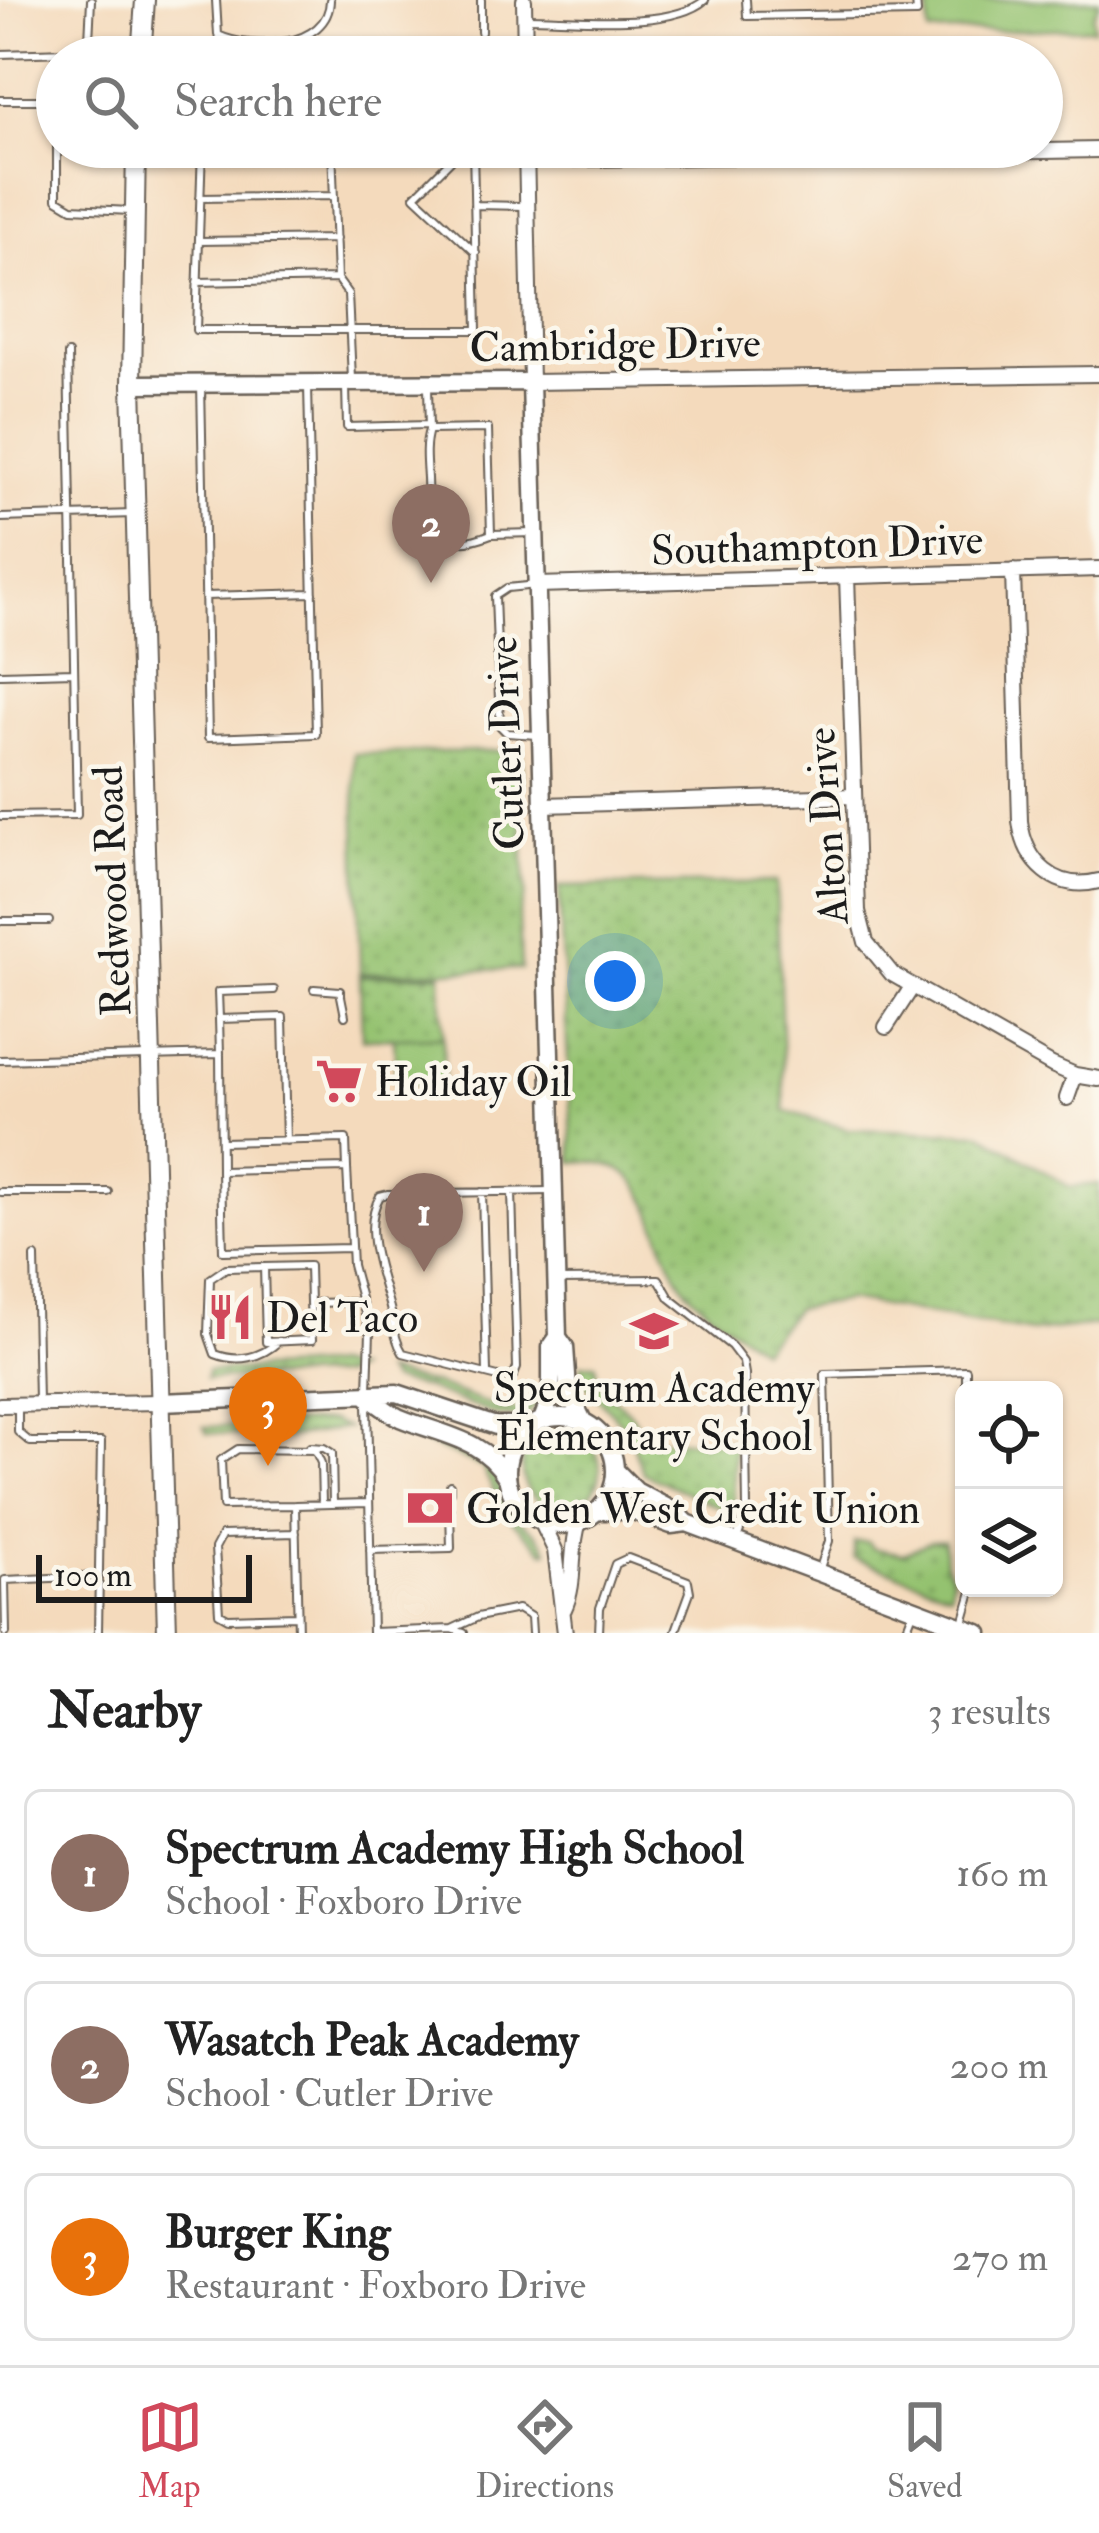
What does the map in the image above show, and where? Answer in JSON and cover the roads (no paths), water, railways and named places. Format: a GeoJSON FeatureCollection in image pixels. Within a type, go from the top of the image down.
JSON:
{"type":"FeatureCollection","features":[{"type":"Feature","properties":{"kind":"main road"},"geometry":{"type":"LineString","coordinates":[[142,36],[145,0]]}},
{"type":"Feature","properties":{"kind":"main road","name":"Redwood Road"},"geometry":{"type":"LineString","coordinates":[[135,168],[132,383],[167,1633]]}},
{"type":"Feature","properties":{"kind":"street"},"geometry":{"type":"LineString","coordinates":[[524,0],[524,36]]}},
{"type":"Feature","properties":{"kind":"street"},"geometry":{"type":"LineString","coordinates":[[1063,150],[1099,150]]}},
{"type":"Feature","properties":{"kind":"street","name":"Cutler Drive"},"geometry":{"type":"LineString","coordinates":[[527,168],[558,1337],[565,1347],[568,1390],[583,1421]]}},
{"type":"Feature","properties":{"kind":"street","name":"Cambridge Drive"},"geometry":{"type":"LineString","coordinates":[[132,383],[1099,374]]}},
{"type":"Feature","properties":{"kind":"street","name":"Southampton Drive"},"geometry":{"type":"LineString","coordinates":[[536,585],[1099,568]]}},
{"type":"Feature","properties":{"kind":"street"},"geometry":{"type":"LineString","coordinates":[[1013,571],[1022,834],[1031,857],[1047,873],[1064,882],[1091,883]]}},
{"type":"Feature","properties":{"kind":"street","name":"Alton Drive"},"geometry":{"type":"LineString","coordinates":[[847,576],[859,920],[866,942],[884,966],[912,987],[1075,1075],[1099,1079]]}},
{"type":"Feature","properties":{"kind":"street"},"geometry":{"type":"LineString","coordinates":[[543,805],[854,796]]}},
{"type":"Feature","properties":{"kind":"street"},"geometry":{"type":"LineString","coordinates":[[886,1027],[912,987]]}},
{"type":"Feature","properties":{"kind":"street"},"geometry":{"type":"LineString","coordinates":[[1067,1098],[1075,1075]]}},
{"type":"Feature","properties":{"kind":"street","name":"Cutler Drive"},"geometry":{"type":"LineString","coordinates":[[536,1423],[551,1396],[551,1348],[558,1337]]}},
{"type":"Feature","properties":{"kind":"street"},"geometry":{"type":"LineString","coordinates":[[0,1406],[406,1395],[496,1426],[562,1416],[583,1421],[604,1438],[613,1454],[613,1489],[598,1511],[579,1522],[556,1525],[541,1521],[518,1504],[494,1457],[399,1418],[368,1397]]}},
{"type":"Feature","properties":{"kind":"street"},"geometry":{"type":"LineString","coordinates":[[508,1478],[511,1449],[536,1423]]}},
{"type":"Feature","properties":{"kind":"street"},"geometry":{"type":"LineString","coordinates":[[616,1472],[636,1491],[687,1523],[971,1630]]}},
{"type":"Feature","properties":{"kind":"street"},"geometry":{"type":"LineString","coordinates":[[598,1511],[633,1511],[670,1525],[687,1523]]}},
{"type":"Feature","properties":{"kind":"street"},"geometry":{"type":"LineString","coordinates":[[541,1521],[555,1550],[565,1633]]}},
{"type":"Feature","properties":{"kind":"street"},"geometry":{"type":"LineString","coordinates":[[564,1610],[572,1593],[571,1548],[579,1522]]}},
{"type":"Feature","properties":{"kind":"lane"},"geometry":{"type":"LineString","coordinates":[[89,36],[91,0]]}},
{"type":"Feature","properties":{"kind":"lane"},"geometry":{"type":"LineString","coordinates":[[216,0],[220,36]]}},
{"type":"Feature","properties":{"kind":"lane"},"geometry":{"type":"LineString","coordinates":[[305,36],[324,25],[330,0]]}},
{"type":"Feature","properties":{"kind":"lane"},"geometry":{"type":"LineString","coordinates":[[481,0],[481,32]]}},
{"type":"Feature","properties":{"kind":"lane"},"geometry":{"type":"LineString","coordinates":[[524,18],[623,19],[676,14],[694,10],[705,0]]}},
{"type":"Feature","properties":{"kind":"lane"},"geometry":{"type":"LineString","coordinates":[[746,0],[747,16],[917,13],[916,0]]}},
{"type":"Feature","properties":{"kind":"lane"},"geometry":{"type":"LineString","coordinates":[[0,54],[36,53]]}},
{"type":"Feature","properties":{"kind":"lane"},"geometry":{"type":"LineString","coordinates":[[0,100],[36,100]]}},
{"type":"Feature","properties":{"kind":"lane"},"geometry":{"type":"LineString","coordinates":[[56,168],[55,194],[63,204],[133,211]]}},
{"type":"Feature","properties":{"kind":"lane"},"geometry":{"type":"LineString","coordinates":[[201,168],[196,330],[477,330],[471,168]]}},
{"type":"Feature","properties":{"kind":"lane"},"geometry":{"type":"LineString","coordinates":[[333,168],[337,279],[348,295],[352,330],[347,427],[488,429],[491,534]]}},
{"type":"Feature","properties":{"kind":"lane"},"geometry":{"type":"LineString","coordinates":[[446,168],[415,196],[476,253]]}},
{"type":"Feature","properties":{"kind":"lane"},"geometry":{"type":"LineString","coordinates":[[200,197],[334,196]]}},
{"type":"Feature","properties":{"kind":"lane"},"geometry":{"type":"LineString","coordinates":[[476,206],[527,206]]}},
{"type":"Feature","properties":{"kind":"lane"},"geometry":{"type":"LineString","coordinates":[[199,241],[336,239]]}},
{"type":"Feature","properties":{"kind":"lane"},"geometry":{"type":"LineString","coordinates":[[197,282],[337,279]]}},
{"type":"Feature","properties":{"kind":"lane"},"geometry":{"type":"LineString","coordinates":[[0,816],[77,815],[68,354]]}},
{"type":"Feature","properties":{"kind":"lane"},"geometry":{"type":"LineString","coordinates":[[428,382],[432,527],[456,540],[535,533]]}},
{"type":"Feature","properties":{"kind":"lane"},"geometry":{"type":"LineString","coordinates":[[201,383],[208,738],[316,734],[308,383]]}},
{"type":"Feature","properties":{"kind":"lane"},"geometry":{"type":"LineString","coordinates":[[0,518],[136,514]]}},
{"type":"Feature","properties":{"kind":"lane"},"geometry":{"type":"LineString","coordinates":[[536,585],[507,588],[495,596],[495,608],[500,726],[507,733],[541,734]]}},
{"type":"Feature","properties":{"kind":"lane"},"geometry":{"type":"LineString","coordinates":[[205,596],[313,593]]}},
{"type":"Feature","properties":{"kind":"lane"},"geometry":{"type":"LineString","coordinates":[[0,674],[74,672]]}},
{"type":"Feature","properties":{"kind":"lane"},"geometry":{"type":"LineString","coordinates":[[0,921],[49,920]]}},
{"type":"Feature","properties":{"kind":"lane"},"geometry":{"type":"LineString","coordinates":[[314,989],[340,991],[345,1016]]}},
{"type":"Feature","properties":{"kind":"lane"},"geometry":{"type":"LineString","coordinates":[[274,990],[218,992],[224,1251],[207,1289],[212,1351],[226,1358],[259,1356],[279,1341]]}},
{"type":"Feature","properties":{"kind":"lane"},"geometry":{"type":"LineString","coordinates":[[219,1019],[283,1017],[286,1141]]}},
{"type":"Feature","properties":{"kind":"lane"},"geometry":{"type":"LineString","coordinates":[[0,1060],[220,1054]]}},
{"type":"Feature","properties":{"kind":"lane"},"geometry":{"type":"LineString","coordinates":[[222,1142],[346,1139],[350,1248],[371,1345],[372,1632],[452,1629],[518,1609],[531,1617],[532,1633]]}},
{"type":"Feature","properties":{"kind":"lane"},"geometry":{"type":"LineString","coordinates":[[221,1171],[347,1168]]}},
{"type":"Feature","properties":{"kind":"lane"},"geometry":{"type":"LineString","coordinates":[[512,1192],[514,1376],[403,1353],[374,1250],[373,1210],[380,1196],[388,1194],[554,1191]]}},
{"type":"Feature","properties":{"kind":"lane"},"geometry":{"type":"LineString","coordinates":[[0,1192],[107,1192]]}},
{"type":"Feature","properties":{"kind":"lane"},"geometry":{"type":"LineString","coordinates":[[482,1192],[487,1372]]}},
{"type":"Feature","properties":{"kind":"lane"},"geometry":{"type":"LineString","coordinates":[[224,1251],[350,1248]]}},
{"type":"Feature","properties":{"kind":"lane"},"geometry":{"type":"LineString","coordinates":[[264,1268],[266,1342],[312,1340],[309,1249]]}},
{"type":"Feature","properties":{"kind":"lane"},"geometry":{"type":"LineString","coordinates":[[35,1257],[38,1405]]}},
{"type":"Feature","properties":{"kind":"lane"},"geometry":{"type":"LineString","coordinates":[[216,1272],[309,1266]]}},
{"type":"Feature","properties":{"kind":"lane"},"geometry":{"type":"LineString","coordinates":[[556,1280],[659,1279],[670,1298],[738,1354],[745,1374],[747,1510],[736,1542]]}},
{"type":"Feature","properties":{"kind":"lane"},"geometry":{"type":"LineString","coordinates":[[310,1303],[362,1302]]}},
{"type":"Feature","properties":{"kind":"lane"},"geometry":{"type":"LineString","coordinates":[[818,1573],[829,1541],[825,1374],[966,1370],[966,1381]]}},
{"type":"Feature","properties":{"kind":"lane"},"geometry":{"type":"LineString","coordinates":[[18,1405],[18,1432],[30,1442],[101,1442],[98,1633]]}},
{"type":"Feature","properties":{"kind":"lane"},"geometry":{"type":"LineString","coordinates":[[308,1448],[320,1456],[322,1504]]}},
{"type":"Feature","properties":{"kind":"lane"},"geometry":{"type":"LineString","coordinates":[[333,1504],[332,1454],[324,1448],[228,1452],[220,1466],[223,1507],[322,1504],[333,1504],[368,1503]]}},
{"type":"Feature","properties":{"kind":"lane"},"geometry":{"type":"LineString","coordinates":[[295,1505],[298,1633]]}},
{"type":"Feature","properties":{"kind":"lane"},"geometry":{"type":"LineString","coordinates":[[370,1550],[451,1548],[450,1509]]}},
{"type":"Feature","properties":{"kind":"lane"},"geometry":{"type":"LineString","coordinates":[[296,1533],[229,1534],[218,1537],[215,1548],[219,1613],[228,1618],[297,1616]]}},
{"type":"Feature","properties":{"kind":"lane"},"geometry":{"type":"LineString","coordinates":[[599,1633],[600,1608],[615,1564],[628,1558],[688,1581],[690,1592],[675,1633]]}},
{"type":"Feature","properties":{"kind":"lane"},"geometry":{"type":"LineString","coordinates":[[6,1633],[5,1580],[98,1576]]}},
{"type":"Feature","properties":{"kind":"lane"},"geometry":{"type":"LineString","coordinates":[[971,1630],[973,1597]]}},
{"type":"Feature","properties":{"kind":"lane"},"geometry":{"type":"LineString","coordinates":[[904,1633],[914,1609]]}},
{"type":"Feature","properties":{"kind":"lane"},"geometry":{"type":"LineString","coordinates":[[452,1629],[464,1633]]}},
{"type":"Feature","properties":{"kind":"place","name":"Wasatch Peak Academy"},"geometry":{"type":"Point","coordinates":[431,583]}},
{"type":"Feature","properties":{"kind":"place","name":"Holiday Oil"},"geometry":{"type":"Point","coordinates":[339,1081]}},
{"type":"Feature","properties":{"kind":"place","name":"Spectrum Academy High School"},"geometry":{"type":"Point","coordinates":[424,1272]}},
{"type":"Feature","properties":{"kind":"place","name":"Del Taco"},"geometry":{"type":"Point","coordinates":[230,1317]}},
{"type":"Feature","properties":{"kind":"place","name":"Spectrum Academy Elementary School"},"geometry":{"type":"Point","coordinates":[654,1331]}},
{"type":"Feature","properties":{"kind":"place","name":"Burger King"},"geometry":{"type":"Point","coordinates":[268,1466]}},
{"type":"Feature","properties":{"kind":"place","name":"Golden West Credit Union"},"geometry":{"type":"Point","coordinates":[430,1508]}}]}
